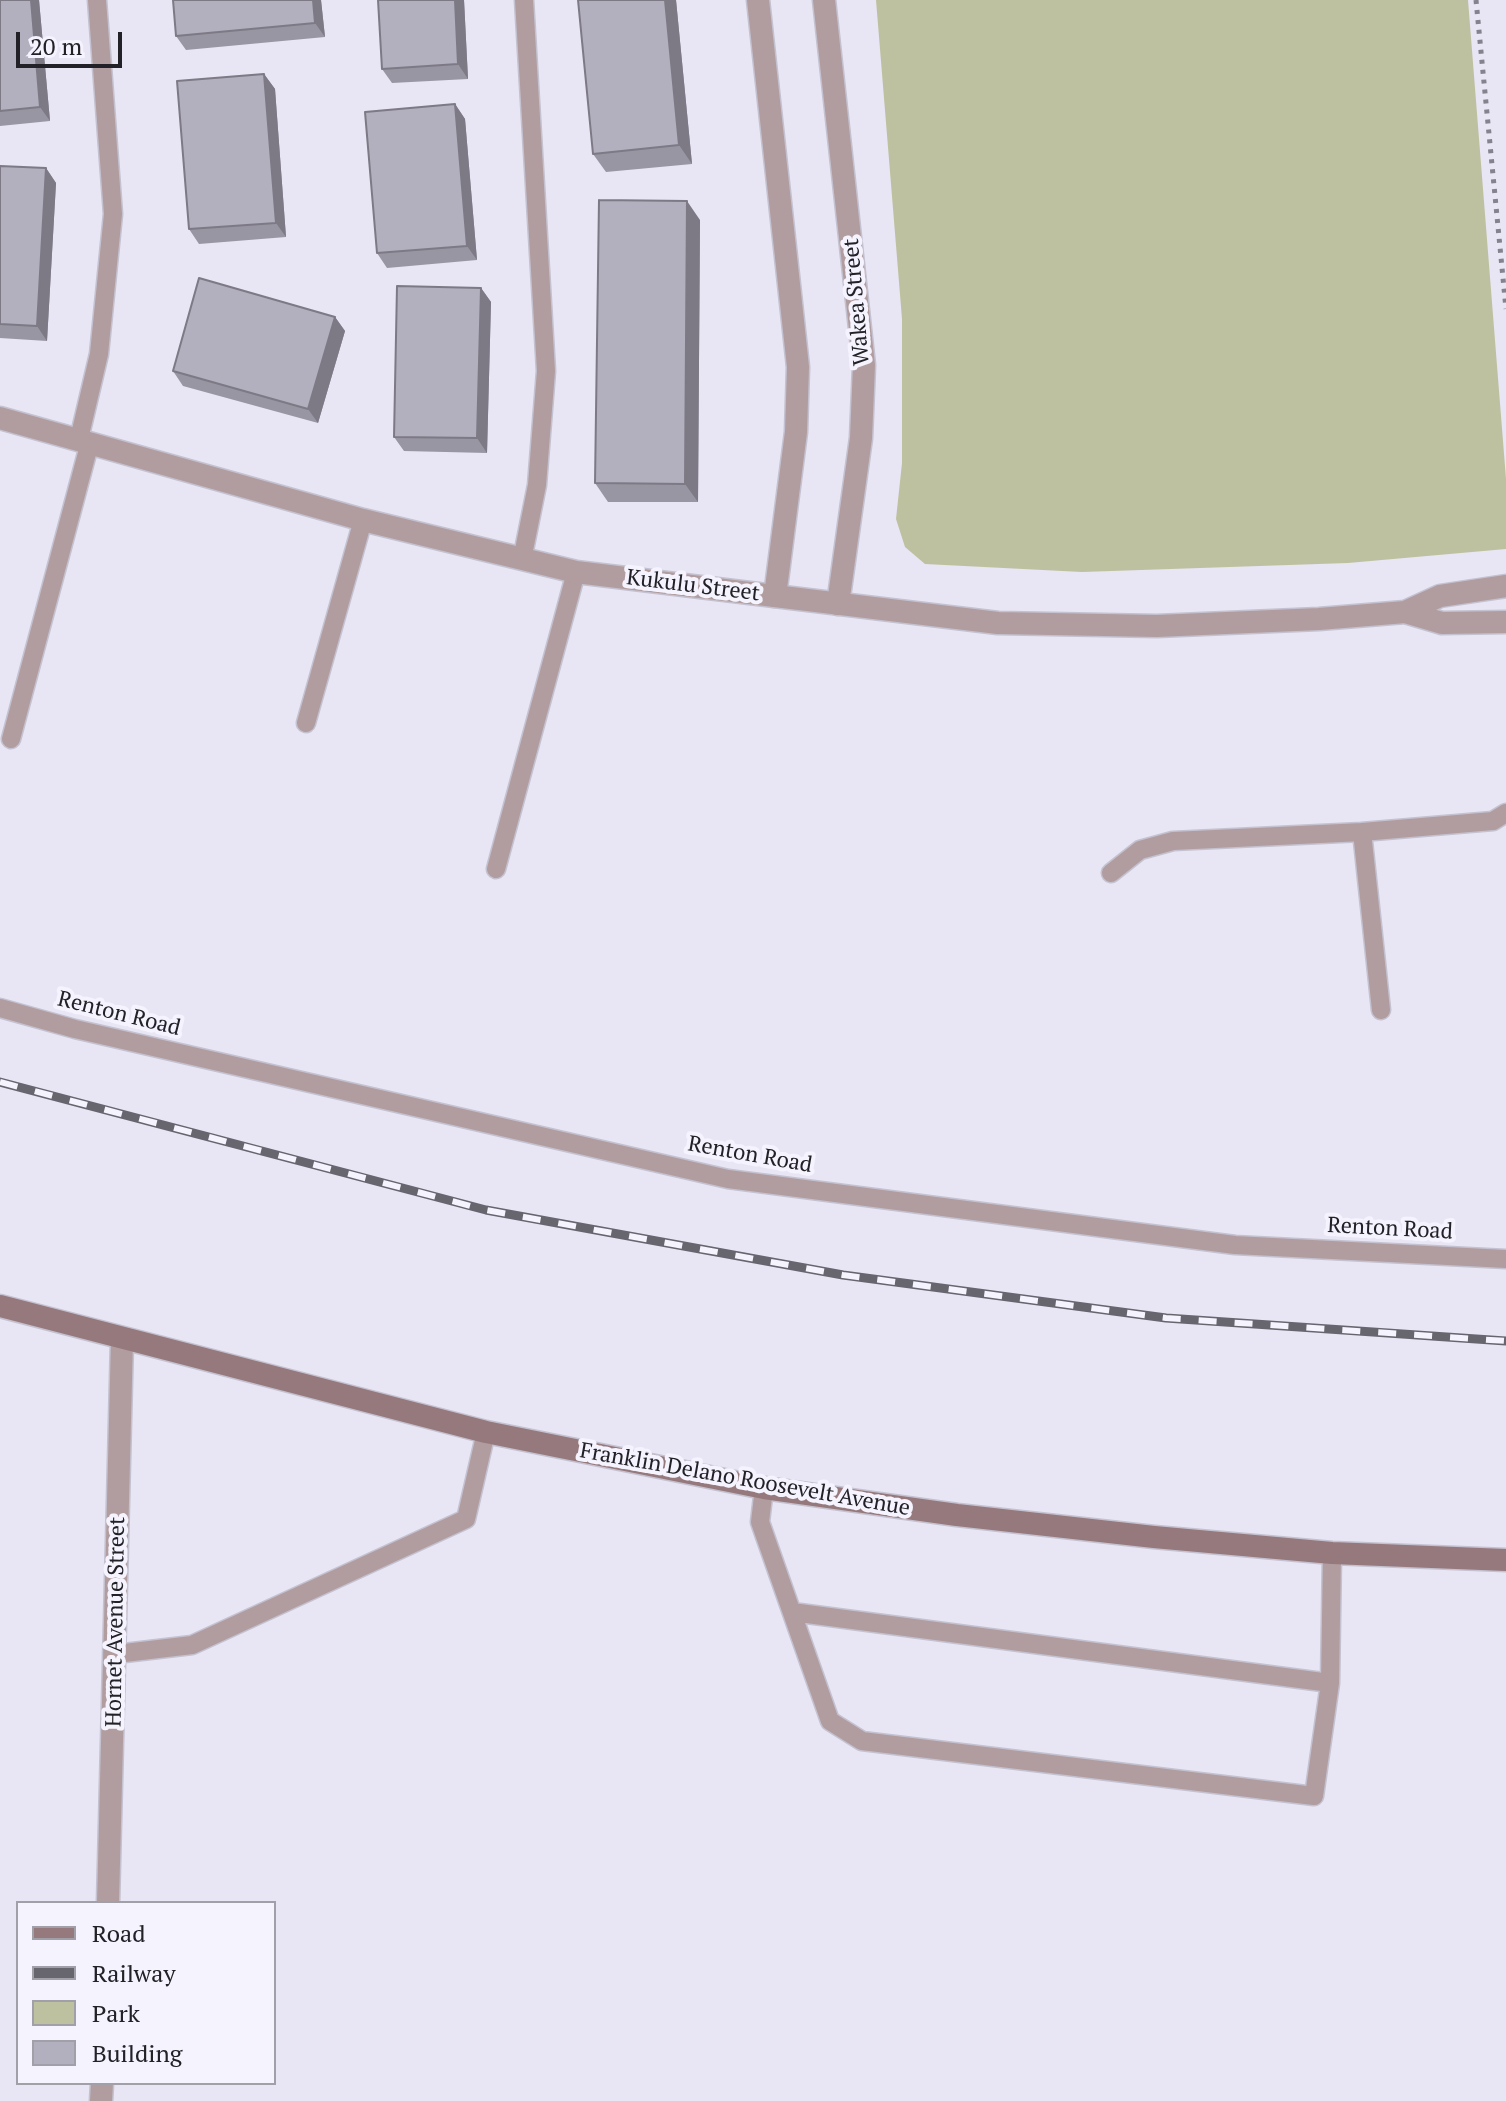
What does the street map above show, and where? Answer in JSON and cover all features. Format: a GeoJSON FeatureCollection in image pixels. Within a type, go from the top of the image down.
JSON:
{"type":"FeatureCollection","features":[{"type":"Feature","properties":{"kind":"main road","name":"Franklin Delano Roosevelt Avenue"},"geometry":{"type":"LineString","coordinates":[[0,1306],[486,1432],[764,1488],[957,1515],[1332,1553],[1506,1560]]}},
{"type":"Feature","properties":{"kind":"street"},"geometry":{"type":"LineString","coordinates":[[758,0],[798,367],[796,432],[775,596]]}},
{"type":"Feature","properties":{"kind":"street","name":"Wakea Street"},"geometry":{"type":"LineString","coordinates":[[824,0],[864,365],[861,438],[838,604]]}},
{"type":"Feature","properties":{"kind":"street","name":"Kukulu Street"},"geometry":{"type":"LineString","coordinates":[[0,418],[363,520],[576,572],[998,623],[1077,626],[1238,623],[1405,612],[1442,623],[1506,622]]}},
{"type":"Feature","properties":{"kind":"street","name":"Kukulu Street"},"geometry":{"type":"LineString","coordinates":[[1405,612],[1440,596],[1506,586]]}},
{"type":"Feature","properties":{"kind":"street","name":"Hornet Avenue Street"},"geometry":{"type":"LineString","coordinates":[[108,1901],[122,1340]]}},
{"type":"Feature","properties":{"kind":"lane"},"geometry":{"type":"LineString","coordinates":[[11,739],[84,440],[99,354],[113,214],[97,0]]}},
{"type":"Feature","properties":{"kind":"lane"},"geometry":{"type":"LineString","coordinates":[[522,560],[537,485],[546,371],[524,0]]}},
{"type":"Feature","properties":{"kind":"lane"},"geometry":{"type":"LineString","coordinates":[[306,723],[363,520]]}},
{"type":"Feature","properties":{"kind":"lane"},"geometry":{"type":"LineString","coordinates":[[496,869],[576,572]]}},
{"type":"Feature","properties":{"kind":"lane"},"geometry":{"type":"LineString","coordinates":[[1111,873],[1140,850],[1173,841],[1362,832],[1502,820]]}},
{"type":"Feature","properties":{"kind":"lane"},"geometry":{"type":"LineString","coordinates":[[1362,832],[1381,1010]]}},
{"type":"Feature","properties":{"kind":"lane","name":"Renton Road"},"geometry":{"type":"LineString","coordinates":[[0,1008],[75,1029],[728,1179],[1235,1245],[1506,1259]]}},
{"type":"Feature","properties":{"kind":"lane"},"geometry":{"type":"LineString","coordinates":[[116,1654],[192,1645],[466,1519],[486,1432]]}},
{"type":"Feature","properties":{"kind":"lane"},"geometry":{"type":"LineString","coordinates":[[764,1488],[760,1522],[830,1721],[862,1741],[1314,1796],[1330,1683],[1332,1553]]}},
{"type":"Feature","properties":{"kind":"lane"},"geometry":{"type":"LineString","coordinates":[[792,1612],[1330,1683]]}},
{"type":"Feature","properties":{"kind":"path"},"geometry":{"type":"LineString","coordinates":[[1476,0],[1506,309]]}},
{"type":"Feature","properties":{"kind":"green space"},"geometry":{"type":"Polygon","coordinates":[[[876,0],[1468,0],[1506,479],[1506,549],[1348,563],[1082,572],[925,564],[905,547],[896,519],[902,463],[902,319],[876,0]]]}},
{"type":"Feature","properties":{"kind":"building"},"geometry":{"type":"Polygon","coordinates":[[[0,0],[31,0],[40,107],[0,111],[0,0]]]}},
{"type":"Feature","properties":{"kind":"building"},"geometry":{"type":"Polygon","coordinates":[[[173,0],[313,0],[315,23],[176,36],[173,0]]]}},
{"type":"Feature","properties":{"kind":"building"},"geometry":{"type":"Polygon","coordinates":[[[378,0],[455,0],[458,64],[382,69],[378,0]]]}},
{"type":"Feature","properties":{"kind":"building"},"geometry":{"type":"Polygon","coordinates":[[[578,0],[665,0],[679,145],[593,154],[578,0]]]}},
{"type":"Feature","properties":{"kind":"building"},"geometry":{"type":"Polygon","coordinates":[[[264,74],[276,223],[189,229],[177,81],[264,74]]]}},
{"type":"Feature","properties":{"kind":"building"},"geometry":{"type":"Polygon","coordinates":[[[455,104],[467,246],[377,253],[365,112],[455,104]]]}},
{"type":"Feature","properties":{"kind":"building"},"geometry":{"type":"Polygon","coordinates":[[[0,166],[46,168],[37,326],[0,324],[0,166]]]}},
{"type":"Feature","properties":{"kind":"building"},"geometry":{"type":"Polygon","coordinates":[[[599,200],[687,201],[685,484],[595,483],[599,200]]]}},
{"type":"Feature","properties":{"kind":"building"},"geometry":{"type":"Polygon","coordinates":[[[199,278],[335,317],[308,409],[173,371],[199,278]]]}},
{"type":"Feature","properties":{"kind":"building"},"geometry":{"type":"Polygon","coordinates":[[[397,286],[481,288],[477,438],[394,437],[397,286]]]}},
{"type":"Feature","properties":{"kind":"railway"},"geometry":{"type":"LineString","coordinates":[[0,1082],[486,1210],[843,1275],[1166,1318],[1506,1341]]}}]}
